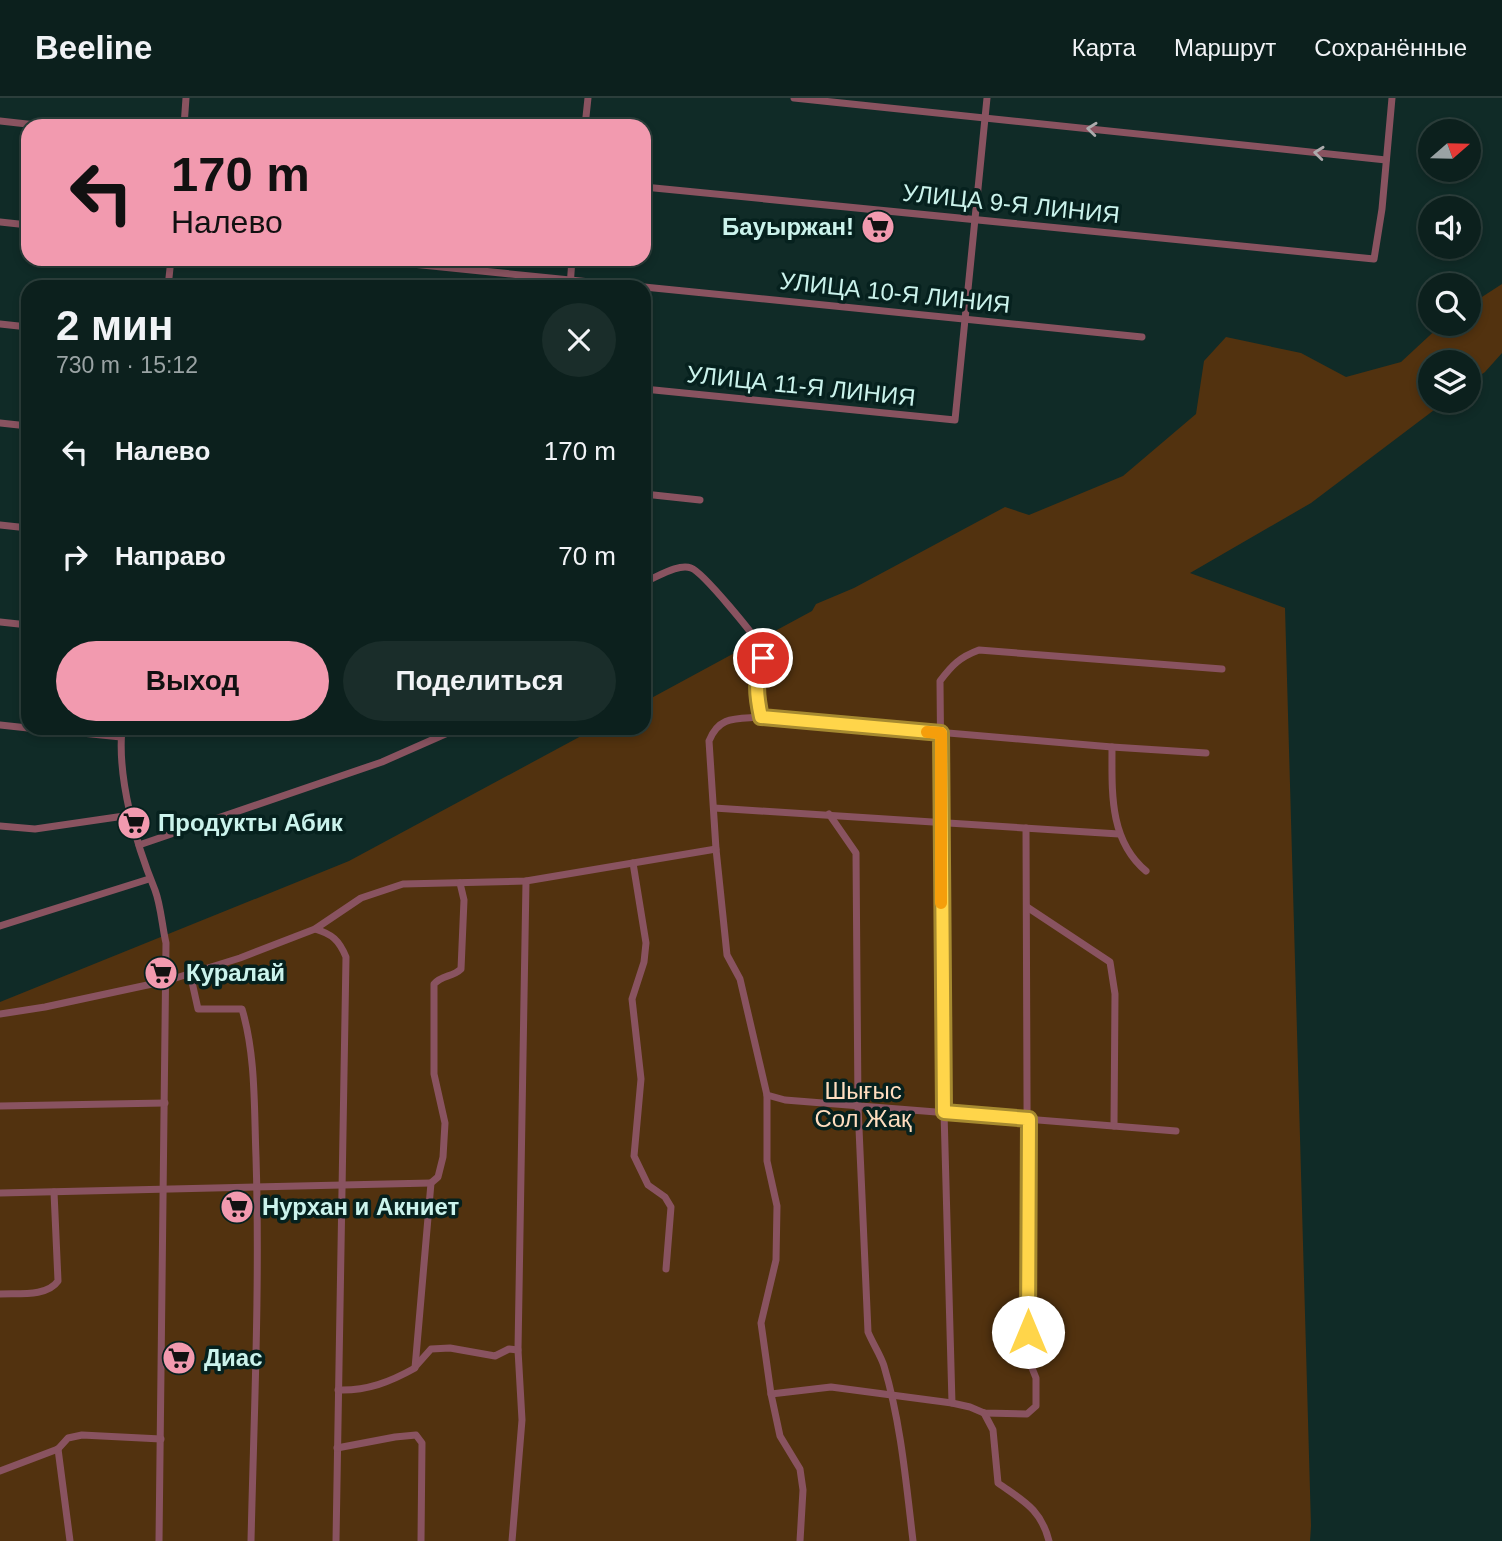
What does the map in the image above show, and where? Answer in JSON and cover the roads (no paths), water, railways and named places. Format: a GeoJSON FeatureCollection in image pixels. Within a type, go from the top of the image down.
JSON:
{"type":"FeatureCollection","features":[{"type":"Feature","properties":{"kind":"street"},"geometry":{"type":"LineString","coordinates":[[184,119],[186,98]]}},
{"type":"Feature","properties":{"kind":"street"},"geometry":{"type":"LineString","coordinates":[[586,119],[588,98]]}},
{"type":"Feature","properties":{"kind":"street"},"geometry":{"type":"LineString","coordinates":[[794,98],[1386,160],[1392,98]]}},
{"type":"Feature","properties":{"kind":"street"},"geometry":{"type":"LineString","coordinates":[[966,319],[987,98]]}},
{"type":"Feature","properties":{"kind":"street"},"geometry":{"type":"LineString","coordinates":[[0,121],[21,123]]}},
{"type":"Feature","properties":{"kind":"street","name":"УЛИЦА 9-Я ЛИНИЯ"},"geometry":{"type":"LineString","coordinates":[[651,188],[1374,258],[1386,160]]}},
{"type":"Feature","properties":{"kind":"street"},"geometry":{"type":"LineString","coordinates":[[0,222],[21,224]]}},
{"type":"Feature","properties":{"kind":"street","name":"УЛИЦА 10-Я ЛИНИЯ"},"geometry":{"type":"LineString","coordinates":[[421,266],[537,280]]}},
{"type":"Feature","properties":{"kind":"street","name":"УЛИЦА 10-Я ЛИНИЯ"},"geometry":{"type":"LineString","coordinates":[[651,288],[1142,337]]}},
{"type":"Feature","properties":{"kind":"street","name":"УЛИЦА 11-Я ЛИНИЯ"},"geometry":{"type":"LineString","coordinates":[[651,390],[955,420],[966,319]]}},
{"type":"Feature","properties":{"kind":"street"},"geometry":{"type":"LineString","coordinates":[[0,324],[21,326]]}},
{"type":"Feature","properties":{"kind":"street"},"geometry":{"type":"LineString","coordinates":[[0,423],[21,425]]}},
{"type":"Feature","properties":{"kind":"street"},"geometry":{"type":"LineString","coordinates":[[651,495],[700,500]]}},
{"type":"Feature","properties":{"kind":"street"},"geometry":{"type":"LineString","coordinates":[[0,525],[21,527]]}},
{"type":"Feature","properties":{"kind":"street"},"geometry":{"type":"LineString","coordinates":[[651,579],[681,567],[691,568],[704,578],[763,650],[755,694],[761,717]]}},
{"type":"Feature","properties":{"kind":"street"},"geometry":{"type":"LineString","coordinates":[[0,622],[21,624]]}},
{"type":"Feature","properties":{"kind":"street"},"geometry":{"type":"LineString","coordinates":[[952,1403],[944,1112],[940,681],[951,665],[979,650],[1222,669]]}},
{"type":"Feature","properties":{"kind":"street"},"geometry":{"type":"LineString","coordinates":[[800,1541],[803,1490],[800,1469],[780,1436],[761,1323],[776,1260],[777,1206],[767,1161],[767,1095],[740,979],[727,955],[709,741],[713,730],[729,720],[761,717],[1206,753]]}},
{"type":"Feature","properties":{"kind":"street"},"geometry":{"type":"LineString","coordinates":[[0,725],[21,727]]}},
{"type":"Feature","properties":{"kind":"street"},"geometry":{"type":"LineString","coordinates":[[122,735],[131,815],[155,892],[166,943],[159,1541]]}},
{"type":"Feature","properties":{"kind":"street"},"geometry":{"type":"LineString","coordinates":[[139,845],[382,762],[443,735]]}},
{"type":"Feature","properties":{"kind":"street"},"geometry":{"type":"LineString","coordinates":[[1112,747],[1112,799],[1119,834],[1134,861],[1146,871]]}},
{"type":"Feature","properties":{"kind":"street"},"geometry":{"type":"LineString","coordinates":[[714,808],[1119,834]]}},
{"type":"Feature","properties":{"kind":"street"},"geometry":{"type":"LineString","coordinates":[[829,814],[856,853],[858,1106],[869,1332],[875,1351],[883,1362],[899,1426],[913,1541]]}},
{"type":"Feature","properties":{"kind":"street"},"geometry":{"type":"LineString","coordinates":[[0,826],[35,829],[131,815]]}},
{"type":"Feature","properties":{"kind":"street"},"geometry":{"type":"LineString","coordinates":[[771,1394],[831,1387],[952,1403],[984,1413],[1027,1414],[1036,1406],[1036,1378],[1028,1358],[1027,828]]}},
{"type":"Feature","properties":{"kind":"street"},"geometry":{"type":"LineString","coordinates":[[0,1014],[166,981],[240,958],[315,929],[361,898],[403,884],[526,881],[716,849]]}},
{"type":"Feature","properties":{"kind":"street"},"geometry":{"type":"LineString","coordinates":[[633,863],[646,943],[632,999],[641,1079],[634,1156],[648,1185],[665,1197],[671,1207],[666,1269]]}},
{"type":"Feature","properties":{"kind":"street"},"geometry":{"type":"LineString","coordinates":[[0,926],[149,879]]}},
{"type":"Feature","properties":{"kind":"street"},"geometry":{"type":"LineString","coordinates":[[512,1541],[522,1420],[518,1350],[526,881]]}},
{"type":"Feature","properties":{"kind":"street"},"geometry":{"type":"LineString","coordinates":[[0,1193],[431,1183],[438,1177],[443,1157],[444,1123],[434,1074],[434,984],[439,979],[457,974],[461,969],[464,900],[460,883]]}},
{"type":"Feature","properties":{"kind":"street"},"geometry":{"type":"LineString","coordinates":[[1027,907],[1110,962],[1115,994],[1114,1126]]}},
{"type":"Feature","properties":{"kind":"street"},"geometry":{"type":"LineString","coordinates":[[315,929],[329,933],[339,942],[346,957],[336,1541]]}},
{"type":"Feature","properties":{"kind":"street"},"geometry":{"type":"LineString","coordinates":[[190,973],[198,1009],[243,1009],[247,1024],[254,1091],[257,1187],[251,1541]]}},
{"type":"Feature","properties":{"kind":"street"},"geometry":{"type":"LineString","coordinates":[[767,1095],[785,1100],[1176,1131]]}},
{"type":"Feature","properties":{"kind":"street"},"geometry":{"type":"LineString","coordinates":[[0,1106],[165,1103]]}},
{"type":"Feature","properties":{"kind":"street"},"geometry":{"type":"LineString","coordinates":[[415,1368],[431,1183]]}},
{"type":"Feature","properties":{"kind":"street"},"geometry":{"type":"LineString","coordinates":[[0,1294],[43,1291],[54,1287],[58,1281],[54,1192]]}},
{"type":"Feature","properties":{"kind":"street"},"geometry":{"type":"LineString","coordinates":[[338,1391],[372,1388],[395,1379],[415,1368],[431,1349],[450,1348],[495,1356],[509,1349],[518,1350]]}},
{"type":"Feature","properties":{"kind":"street"},"geometry":{"type":"LineString","coordinates":[[984,1413],[993,1430],[998,1483],[1028,1505],[1045,1522],[1049,1541]]}},
{"type":"Feature","properties":{"kind":"street"},"geometry":{"type":"LineString","coordinates":[[0,1471],[58,1449],[68,1438],[82,1435],[161,1439]]}},
{"type":"Feature","properties":{"kind":"street"},"geometry":{"type":"LineString","coordinates":[[337,1448],[416,1435],[422,1443],[421,1541]]}},
{"type":"Feature","properties":{"kind":"street"},"geometry":{"type":"LineString","coordinates":[[58,1449],[70,1541]]}},
{"type":"Feature","properties":{"kind":"place","name":"Бауыржан!"},"geometry":{"type":"Point","coordinates":[878,227]}},
{"type":"Feature","properties":{"kind":"place","name":"Продукты Абик"},"geometry":{"type":"Point","coordinates":[134,823]}},
{"type":"Feature","properties":{"kind":"place","name":"Куралай"},"geometry":{"type":"Point","coordinates":[161,973]}},
{"type":"Feature","properties":{"kind":"place","name":"Нурхан и Акниет"},"geometry":{"type":"Point","coordinates":[237,1207]}},
{"type":"Feature","properties":{"kind":"place","name":"Диас"},"geometry":{"type":"Point","coordinates":[179,1358]}},
{"type":"Feature","properties":{"kind":"park label","name":"Шығыс Сол Жақ"},"geometry":{"type":"Point","coordinates":[863,1105]}}]}
